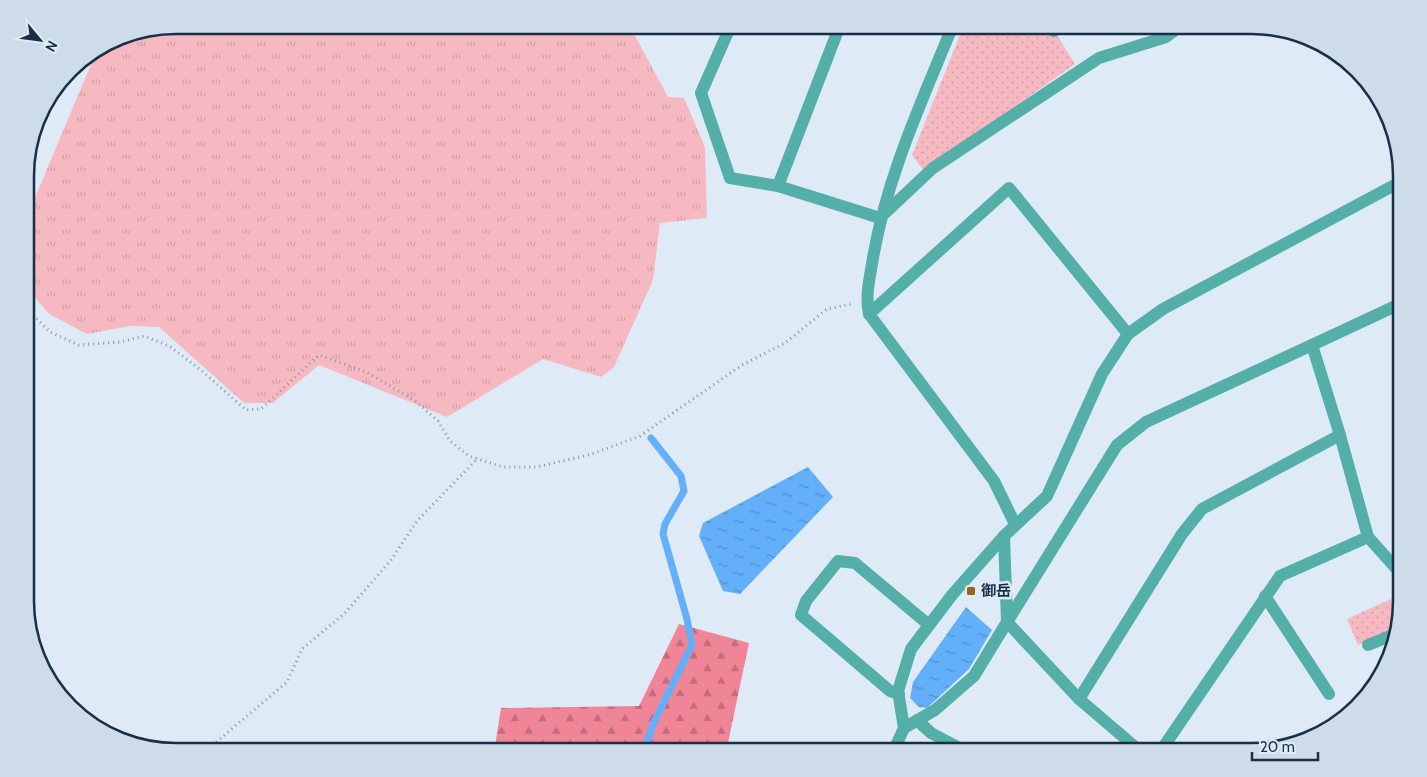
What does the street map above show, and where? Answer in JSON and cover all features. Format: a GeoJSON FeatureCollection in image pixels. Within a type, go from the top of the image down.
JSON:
{"type":"FeatureCollection","features":[{"type":"Feature","properties":{"kind":"street"},"geometry":{"type":"LineString","coordinates":[[727,34],[701,93],[730,178],[778,186],[880,218]]}},
{"type":"Feature","properties":{"kind":"street"},"geometry":{"type":"LineString","coordinates":[[778,186],[837,34]]}},
{"type":"Feature","properties":{"kind":"street"},"geometry":{"type":"LineString","coordinates":[[949,34],[900,156],[880,218],[866,300],[869,314],[994,481],[1015,524]]}},
{"type":"Feature","properties":{"kind":"street"},"geometry":{"type":"LineString","coordinates":[[880,218],[933,168],[1099,58],[1166,37],[1170,34]]}},
{"type":"Feature","properties":{"kind":"street"},"geometry":{"type":"LineString","coordinates":[[897,743],[904,728],[899,694],[911,649],[952,594],[1015,524],[1047,496],[1102,374],[1128,334],[1163,308],[1393,186]]}},
{"type":"Feature","properties":{"kind":"street"},"geometry":{"type":"LineString","coordinates":[[869,314],[1009,188],[1128,334]]}},
{"type":"Feature","properties":{"kind":"street"},"geometry":{"type":"LineString","coordinates":[[904,728],[935,710],[974,676],[1117,445],[1146,422],[1393,307]]}},
{"type":"Feature","properties":{"kind":"street"},"geometry":{"type":"LineString","coordinates":[[1312,345],[1340,435],[1368,537],[1393,565]]}},
{"type":"Feature","properties":{"kind":"street"},"geometry":{"type":"LineString","coordinates":[[1080,698],[1182,534],[1202,508],[1340,435]]}},
{"type":"Feature","properties":{"kind":"street"},"geometry":{"type":"LineString","coordinates":[[1004,536],[1007,622],[1080,698],[1131,743]]}},
{"type":"Feature","properties":{"kind":"street"},"geometry":{"type":"LineString","coordinates":[[1166,743],[1280,576],[1368,537]]}},
{"type":"Feature","properties":{"kind":"street"},"geometry":{"type":"LineString","coordinates":[[899,694],[890,691],[801,615],[806,601],[838,561],[855,563],[929,625]]}},
{"type":"Feature","properties":{"kind":"street"},"geometry":{"type":"LineString","coordinates":[[1265,596],[1329,694]]}},
{"type":"Feature","properties":{"kind":"street"},"geometry":{"type":"LineString","coordinates":[[1368,645],[1388,637]]}},
{"type":"Feature","properties":{"kind":"street"},"geometry":{"type":"LineString","coordinates":[[917,720],[931,733],[950,743]]}},
{"type":"Feature","properties":{"kind":"path"},"geometry":{"type":"LineString","coordinates":[[34,316],[50,332],[79,345],[120,342],[144,336],[169,346],[201,370],[246,410],[261,409],[319,355],[366,372],[414,400],[438,421],[450,441],[468,456],[504,467],[537,467],[592,454],[640,436],[742,364],[785,343],[827,309],[866,300]]}},
{"type":"Feature","properties":{"kind":"path"},"geometry":{"type":"LineString","coordinates":[[215,743],[287,682],[302,650],[345,613],[391,560],[417,520],[478,459]]}},
{"type":"Feature","properties":{"kind":"green space"},"geometry":{"type":"Polygon","coordinates":[[[176,34],[634,34],[668,97],[684,98],[705,147],[707,218],[660,223],[653,280],[614,367],[601,377],[543,359],[447,417],[319,365],[273,403],[244,403],[159,327],[130,326],[87,334],[49,314],[34,296],[34,200],[92,62],[113,48],[130,41],[157,35],[176,34]]]}},
{"type":"Feature","properties":{"kind":"green space"},"geometry":{"type":"Polygon","coordinates":[[[960,34],[1057,35],[1075,64],[924,171],[912,155],[960,34]]]}},
{"type":"Feature","properties":{"kind":"green space"},"geometry":{"type":"Polygon","coordinates":[[[1393,598],[1389,632],[1358,645],[1347,619],[1393,598]]]}},
{"type":"Feature","properties":{"kind":"green space"},"geometry":{"type":"Polygon","coordinates":[[[679,624],[749,643],[728,743],[495,743],[501,708],[639,706],[679,624]]]}},
{"type":"Feature","properties":{"kind":"water"},"geometry":{"type":"Polygon","coordinates":[[[808,467],[833,497],[740,594],[723,591],[699,536],[703,523],[808,467]]]}},
{"type":"Feature","properties":{"kind":"water"},"geometry":{"type":"Polygon","coordinates":[[[966,607],[992,630],[969,669],[927,708],[919,707],[910,698],[913,682],[966,607]]]}},
{"type":"Feature","properties":{"kind":"waterway"},"geometry":{"type":"LineString","coordinates":[[647,743],[653,724],[692,645],[687,619],[663,534],[665,524],[684,491],[681,476],[651,438]]}},
{"type":"Feature","properties":{"kind":"place","name":"御岳"},"geometry":{"type":"Point","coordinates":[971,591]}}]}
